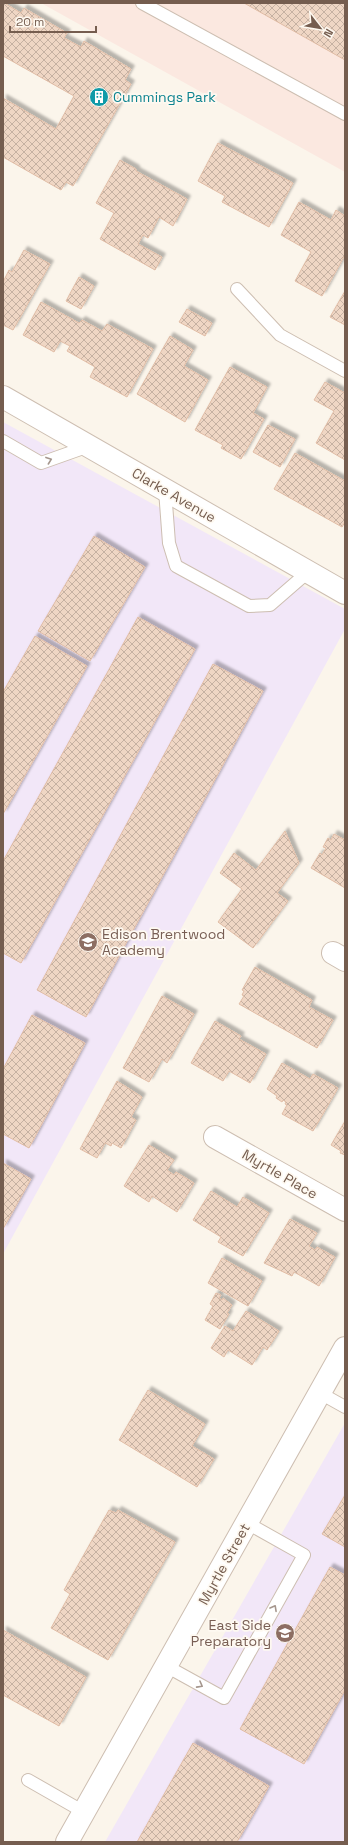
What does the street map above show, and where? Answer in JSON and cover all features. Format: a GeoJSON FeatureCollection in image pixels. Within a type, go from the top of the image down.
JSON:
{"type":"FeatureCollection","features":[{"type":"Feature","properties":{"kind":"street","name":"Clarke Avenue"},"geometry":{"type":"LineString","coordinates":[[3,397],[345,592]]}},
{"type":"Feature","properties":{"kind":"street","name":"Myrtle Place"},"geometry":{"type":"LineString","coordinates":[[215,1137],[345,1210]]}},
{"type":"Feature","properties":{"kind":"street","name":"Myrtle Street"},"geometry":{"type":"LineString","coordinates":[[67,1842],[320,1393],[339,1375],[345,1348]]}},
{"type":"Feature","properties":{"kind":"lane"},"geometry":{"type":"LineString","coordinates":[[142,3],[345,114]]}},
{"type":"Feature","properties":{"kind":"lane"},"geometry":{"type":"LineString","coordinates":[[237,289],[280,335],[345,371]]}},
{"type":"Feature","properties":{"kind":"lane"},"geometry":{"type":"LineString","coordinates":[[3,441],[41,463],[89,446]]}},
{"type":"Feature","properties":{"kind":"lane"},"geometry":{"type":"LineString","coordinates":[[165,490],[169,543],[176,566],[249,606],[270,605],[308,572]]}},
{"type":"Feature","properties":{"kind":"lane"},"geometry":{"type":"LineString","coordinates":[[320,1393],[345,1407]]}},
{"type":"Feature","properties":{"kind":"lane"},"geometry":{"type":"LineString","coordinates":[[166,1666],[224,1698],[304,1555],[246,1523]]}},
{"type":"Feature","properties":{"kind":"lane"},"geometry":{"type":"LineString","coordinates":[[28,1780],[84,1812]]}},
{"type":"Feature","properties":{"kind":"shaded area"},"geometry":{"type":"Polygon","coordinates":[[[41,3],[345,3],[345,172],[41,3]]]}},
{"type":"Feature","properties":{"kind":"shaded area","name":"Edison Brentwood Academy"},"geometry":{"type":"Polygon","coordinates":[[[3,422],[345,609],[345,629],[3,1254],[3,422]]]}},
{"type":"Feature","properties":{"kind":"shaded area","name":"East Side Preparatory"},"geometry":{"type":"Polygon","coordinates":[[[345,1423],[345,1842],[105,1842],[345,1423]]]}},
{"type":"Feature","properties":{"kind":"building","name":"Cummings Park"},"geometry":{"type":"Polygon","coordinates":[[[3,3],[7,3],[6,4],[21,13],[24,8],[67,33],[64,38],[81,47],[84,41],[131,69],[125,80],[131,84],[73,186],[66,182],[61,190],[3,157],[3,98],[56,129],[74,96],[3,56],[3,3]]]}},
{"type":"Feature","properties":{"kind":"building"},"geometry":{"type":"Polygon","coordinates":[[[244,3],[345,3],[345,60],[244,3]]]}},
{"type":"Feature","properties":{"kind":"building"},"geometry":{"type":"Polygon","coordinates":[[[218,143],[293,183],[269,227],[222,202],[225,196],[198,181],[218,143]]]}},
{"type":"Feature","properties":{"kind":"building"},"geometry":{"type":"Polygon","coordinates":[[[120,160],[136,169],[136,171],[187,199],[173,226],[159,217],[148,238],[143,235],[138,244],[162,257],[155,270],[100,239],[114,213],[96,203],[120,160]]]}},
{"type":"Feature","properties":{"kind":"building"},"geometry":{"type":"Polygon","coordinates":[[[299,202],[331,220],[336,210],[345,216],[345,255],[322,296],[295,281],[311,252],[281,235],[299,202]]]}},
{"type":"Feature","properties":{"kind":"building"},"geometry":{"type":"Polygon","coordinates":[[[24,250],[50,264],[13,330],[3,325],[3,282],[9,270],[12,272],[24,250]]]}},
{"type":"Feature","properties":{"kind":"building"},"geometry":{"type":"Polygon","coordinates":[[[79,277],[94,286],[81,309],[66,301],[79,277]]]}},
{"type":"Feature","properties":{"kind":"building"},"geometry":{"type":"Polygon","coordinates":[[[345,291],[345,325],[330,317],[345,291]]]}},
{"type":"Feature","properties":{"kind":"building"},"geometry":{"type":"Polygon","coordinates":[[[41,302],[79,323],[82,320],[102,331],[107,324],[153,349],[127,397],[90,377],[95,367],[67,351],[70,346],[60,341],[54,352],[23,335],[41,302]]]}},
{"type":"Feature","properties":{"kind":"building"},"geometry":{"type":"Polygon","coordinates":[[[187,309],[212,323],[205,336],[179,322],[187,309]]]}},
{"type":"Feature","properties":{"kind":"building"},"geometry":{"type":"Polygon","coordinates":[[[170,336],[193,350],[184,366],[208,380],[185,422],[137,394],[170,336]]]}},
{"type":"Feature","properties":{"kind":"building"},"geometry":{"type":"Polygon","coordinates":[[[230,367],[267,387],[253,413],[264,419],[241,459],[221,448],[223,445],[195,430],[230,367]]]}},
{"type":"Feature","properties":{"kind":"building"},"geometry":{"type":"Polygon","coordinates":[[[325,382],[345,393],[345,460],[316,443],[334,411],[314,400],[325,382]]]}},
{"type":"Feature","properties":{"kind":"building"},"geometry":{"type":"Polygon","coordinates":[[[268,425],[295,439],[280,467],[253,452],[268,425]]]}},
{"type":"Feature","properties":{"kind":"building"},"geometry":{"type":"Polygon","coordinates":[[[295,453],[345,481],[345,522],[342,527],[274,489],[295,453]]]}},
{"type":"Feature","properties":{"kind":"building"},"geometry":{"type":"Polygon","coordinates":[[[94,536],[145,567],[90,661],[38,631],[94,536]]]}},
{"type":"Feature","properties":{"kind":"building"},"geometry":{"type":"Polygon","coordinates":[[[138,617],[195,649],[21,963],[3,953],[3,861],[138,617]]]}},
{"type":"Feature","properties":{"kind":"building"},"geometry":{"type":"Polygon","coordinates":[[[35,636],[87,666],[3,814],[3,692],[35,636]]]}},
{"type":"Feature","properties":{"kind":"building"},"geometry":{"type":"Polygon","coordinates":[[[213,664],[263,691],[86,1017],[37,990],[213,664]]]}},
{"type":"Feature","properties":{"kind":"building"},"geometry":{"type":"Polygon","coordinates":[[[285,831],[299,863],[277,893],[288,901],[253,948],[218,922],[242,889],[220,873],[234,853],[256,870],[285,831]]]}},
{"type":"Feature","properties":{"kind":"building"},"geometry":{"type":"Polygon","coordinates":[[[334,834],[345,840],[345,888],[311,868],[320,853],[322,855],[326,848],[323,847],[328,838],[331,840],[334,834]]]}},
{"type":"Feature","properties":{"kind":"building"},"geometry":{"type":"Polygon","coordinates":[[[255,967],[312,1000],[309,1007],[333,1020],[317,1048],[239,1004],[244,996],[242,995],[244,991],[242,990],[255,967]]]}},
{"type":"Feature","properties":{"kind":"building"},"geometry":{"type":"Polygon","coordinates":[[[162,996],[194,1014],[167,1063],[162,1059],[149,1082],[123,1068],[162,996]]]}},
{"type":"Feature","properties":{"kind":"building"},"geometry":{"type":"Polygon","coordinates":[[[32,1015],[85,1043],[29,1148],[3,1134],[3,1069],[32,1015]]]}},
{"type":"Feature","properties":{"kind":"building"},"geometry":{"type":"Polygon","coordinates":[[[215,1021],[241,1036],[239,1039],[266,1054],[250,1083],[229,1071],[223,1081],[191,1063],[215,1021]]]}},
{"type":"Feature","properties":{"kind":"building"},"geometry":{"type":"Polygon","coordinates":[[[282,1063],[310,1079],[313,1074],[338,1088],[313,1131],[282,1114],[287,1105],[285,1104],[286,1102],[283,1100],[282,1102],[276,1098],[277,1096],[267,1089],[282,1063]]]}},
{"type":"Feature","properties":{"kind":"building"},"geometry":{"type":"Polygon","coordinates":[[[117,1081],[142,1097],[131,1117],[136,1120],[121,1148],[112,1143],[111,1146],[105,1143],[97,1158],[80,1149],[117,1081]]]}},
{"type":"Feature","properties":{"kind":"building"},"geometry":{"type":"Polygon","coordinates":[[[345,1121],[345,1155],[340,1153],[341,1151],[331,1145],[345,1121]]]}},
{"type":"Feature","properties":{"kind":"building"},"geometry":{"type":"Polygon","coordinates":[[[149,1145],[174,1160],[167,1170],[174,1175],[176,1172],[194,1183],[177,1212],[152,1196],[149,1202],[124,1186],[149,1145]]]}},
{"type":"Feature","properties":{"kind":"building"},"geometry":{"type":"Polygon","coordinates":[[[3,1163],[31,1179],[3,1229],[3,1163]]]}},
{"type":"Feature","properties":{"kind":"building"},"geometry":{"type":"Polygon","coordinates":[[[211,1191],[237,1207],[243,1197],[269,1213],[243,1256],[218,1242],[221,1237],[193,1220],[211,1191]]]}},
{"type":"Feature","properties":{"kind":"building"},"geometry":{"type":"Polygon","coordinates":[[[290,1219],[317,1233],[309,1246],[315,1250],[317,1247],[335,1257],[319,1286],[294,1272],[292,1276],[264,1263],[290,1219]]]}},
{"type":"Feature","properties":{"kind":"building"},"geometry":{"type":"Polygon","coordinates":[[[222,1258],[262,1281],[248,1306],[208,1283],[222,1258]]]}},
{"type":"Feature","properties":{"kind":"building"},"geometry":{"type":"Polygon","coordinates":[[[216,1293],[221,1295],[219,1298],[222,1300],[223,1298],[232,1305],[227,1313],[229,1314],[220,1329],[205,1320],[213,1306],[210,1304],[216,1293]]]}},
{"type":"Feature","properties":{"kind":"building"},"geometry":{"type":"Polygon","coordinates":[[[246,1311],[279,1331],[267,1350],[263,1347],[252,1365],[228,1350],[224,1357],[211,1348],[225,1326],[233,1331],[246,1311]]]}},
{"type":"Feature","properties":{"kind":"building"},"geometry":{"type":"Polygon","coordinates":[[[148,1390],[205,1424],[192,1446],[214,1459],[197,1487],[119,1440],[148,1390]]]}},
{"type":"Feature","properties":{"kind":"building"},"geometry":{"type":"Polygon","coordinates":[[[345,1495],[345,1547],[322,1534],[345,1495]]]}},
{"type":"Feature","properties":{"kind":"building"},"geometry":{"type":"Polygon","coordinates":[[[109,1510],[116,1513],[118,1510],[175,1542],[108,1660],[51,1628],[70,1594],[64,1590],[109,1510]]]}},
{"type":"Feature","properties":{"kind":"building"},"geometry":{"type":"Polygon","coordinates":[[[330,1567],[345,1575],[345,1690],[304,1764],[240,1729],[330,1567]]]}},
{"type":"Feature","properties":{"kind":"building"},"geometry":{"type":"Polygon","coordinates":[[[3,1630],[86,1677],[59,1726],[3,1695],[3,1630]]]}},
{"type":"Feature","properties":{"kind":"building"},"geometry":{"type":"Polygon","coordinates":[[[193,1743],[269,1786],[237,1842],[137,1842],[193,1743]]]}},
{"type":"Feature","properties":{"kind":"place","name":"Cummings Park"},"geometry":{"type":"Point","coordinates":[99,97]}},
{"type":"Feature","properties":{"kind":"place","name":"Edison Brentwood Academy"},"geometry":{"type":"Point","coordinates":[88,942]}},
{"type":"Feature","properties":{"kind":"place","name":"East Side Preparatory"},"geometry":{"type":"Point","coordinates":[285,1633]}}]}
